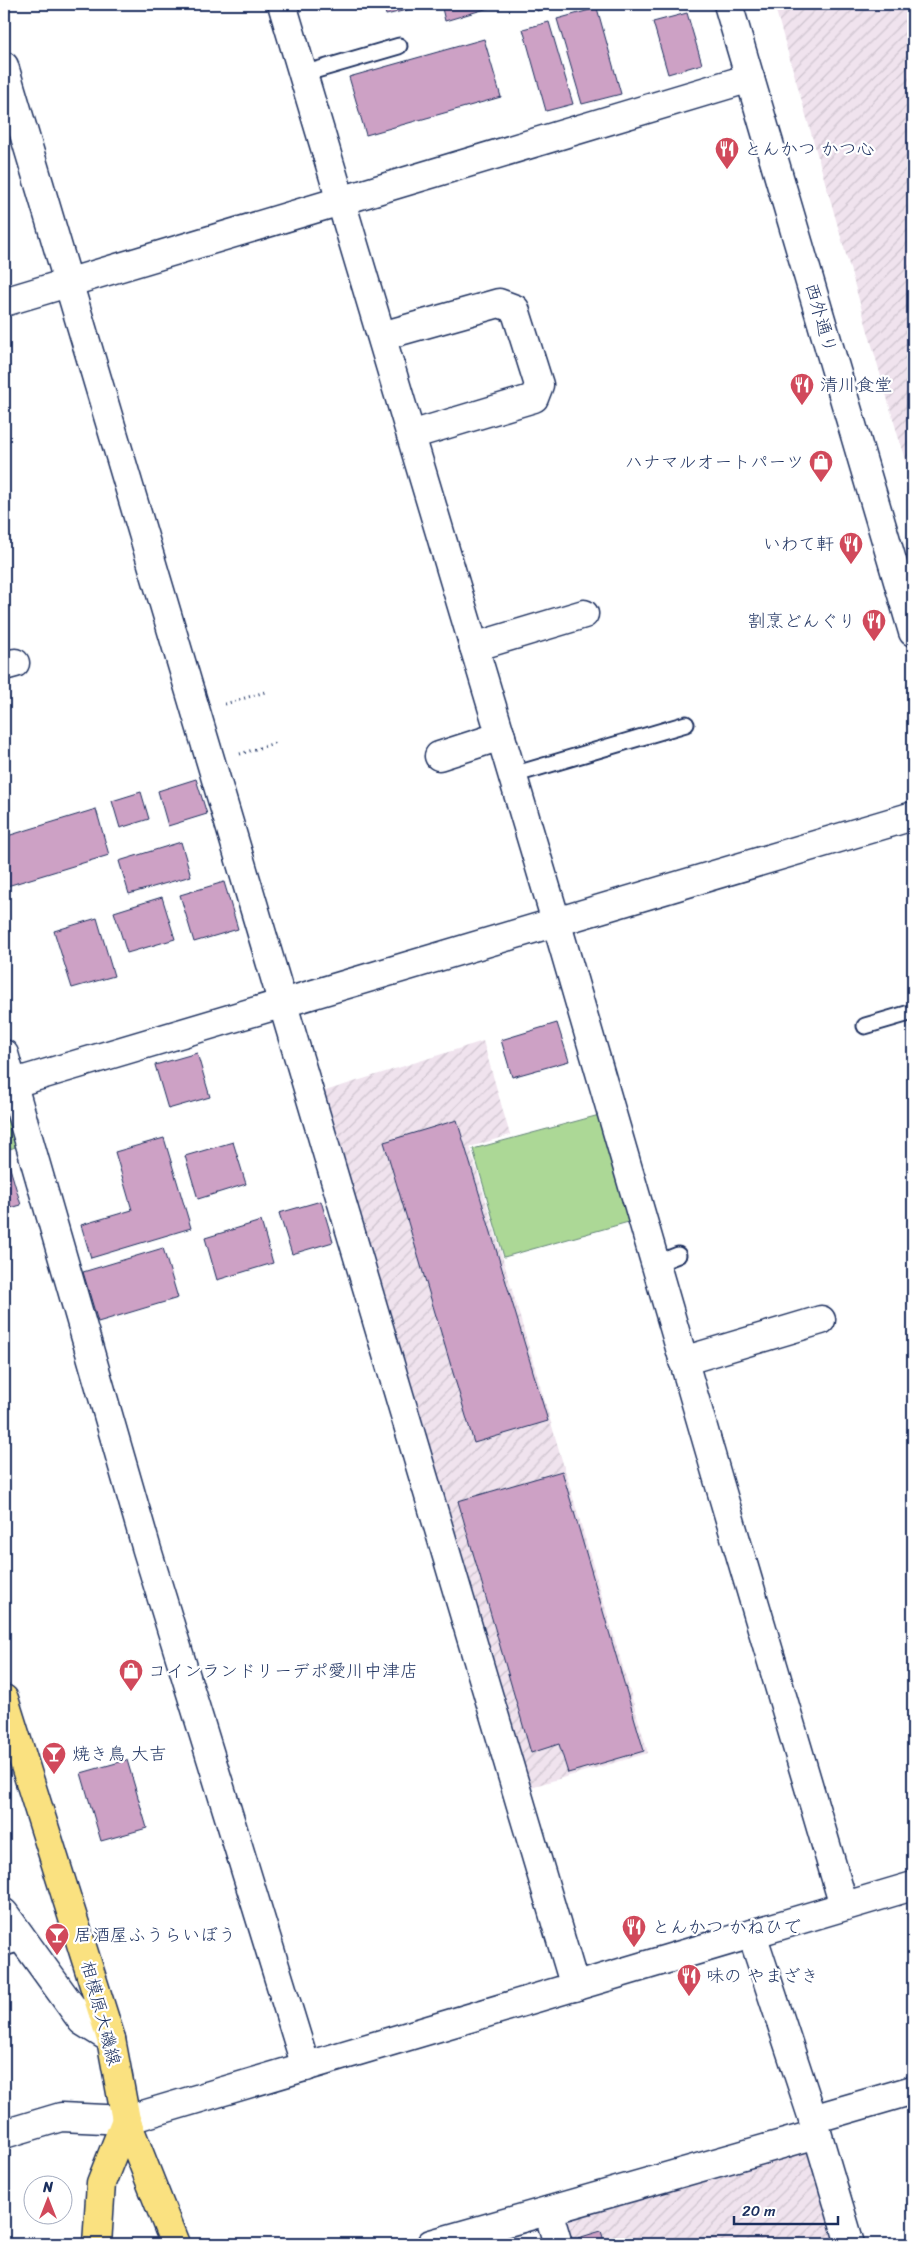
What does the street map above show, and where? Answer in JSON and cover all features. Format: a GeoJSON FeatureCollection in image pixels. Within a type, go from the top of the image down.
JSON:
{"type":"FeatureCollection","features":[{"type":"Feature","properties":{"kind":"main road","name":"相模原大磯線"},"geometry":{"type":"LineString","coordinates":[[4,1699],[111,2039],[126,2120],[175,2244]]}},
{"type":"Feature","properties":{"kind":"main road"},"geometry":{"type":"LineString","coordinates":[[97,2244],[101,2183],[126,2120]]}},
{"type":"Feature","properties":{"kind":"street"},"geometry":{"type":"LineString","coordinates":[[282,4],[556,921],[667,1260],[683,1361],[844,1906]]}},
{"type":"Feature","properties":{"kind":"street","name":"西外通り"},"geometry":{"type":"LineString","coordinates":[[728,4],[913,632]]}},
{"type":"Feature","properties":{"kind":"street"},"geometry":{"type":"LineString","coordinates":[[4,66],[575,1987]]}},
{"type":"Feature","properties":{"kind":"street"},"geometry":{"type":"LineString","coordinates":[[4,302],[750,78]]}},
{"type":"Feature","properties":{"kind":"street"},"geometry":{"type":"LineString","coordinates":[[382,336],[499,303],[515,309],[538,385],[534,398],[411,435]]}},
{"type":"Feature","properties":{"kind":"street"},"geometry":{"type":"LineString","coordinates":[[474,647],[584,614]]}},
{"type":"Feature","properties":{"kind":"street"},"geometry":{"type":"LineString","coordinates":[[439,756],[501,736]]}},
{"type":"Feature","properties":{"kind":"street"},"geometry":{"type":"LineString","coordinates":[[8,1085],[913,816]]}},
{"type":"Feature","properties":{"kind":"street"},"geometry":{"type":"LineString","coordinates":[[4,1054],[8,1085],[147,1550],[306,2067]]}},
{"type":"Feature","properties":{"kind":"street"},"geometry":{"type":"LineString","coordinates":[[683,1361],[821,1320]]}},
{"type":"Feature","properties":{"kind":"street"},"geometry":{"type":"LineString","coordinates":[[4,2134],[61,2117],[126,2120],[913,1886]]}},
{"type":"Feature","properties":{"kind":"street"},"geometry":{"type":"LineString","coordinates":[[4,1913],[14,1945],[82,2022],[111,2039]]}},
{"type":"Feature","properties":{"kind":"street"},"geometry":{"type":"LineString","coordinates":[[752,1934],[815,2126],[850,2244]]}},
{"type":"Feature","properties":{"kind":"street"},"geometry":{"type":"LineString","coordinates":[[432,2244],[548,2211],[815,2126],[913,2090]]}},
{"type":"Feature","properties":{"kind":"street"},"geometry":{"type":"LineString","coordinates":[[548,2211],[558,2244]]}},
{"type":"Feature","properties":{"kind":"lane"},"geometry":{"type":"LineString","coordinates":[[303,74],[399,46]]}},
{"type":"Feature","properties":{"kind":"lane"},"geometry":{"type":"LineString","coordinates":[[512,775],[686,724]]}},
{"type":"Feature","properties":{"kind":"lane"},"geometry":{"type":"LineString","coordinates":[[865,1026],[913,1012]]}},
{"type":"Feature","properties":{"kind":"path"},"geometry":{"type":"LineString","coordinates":[[197,713],[265,692]]}},
{"type":"Feature","properties":{"kind":"path"},"geometry":{"type":"LineString","coordinates":[[211,762],[278,742]]}},
{"type":"Feature","properties":{"kind":"shaded area"},"geometry":{"type":"Polygon","coordinates":[[[774,4],[913,4],[913,488],[774,4]]]}},
{"type":"Feature","properties":{"kind":"shaded area"},"geometry":{"type":"Polygon","coordinates":[[[483,1041],[510,1135],[470,1147],[648,1753],[524,1789],[319,1093],[483,1041]]]}},
{"type":"Feature","properties":{"kind":"shaded area"},"geometry":{"type":"Polygon","coordinates":[[[801,2143],[811,2150],[839,2244],[565,2244],[556,2215],[801,2143]]]}},
{"type":"Feature","properties":{"kind":"green space"},"geometry":{"type":"Polygon","coordinates":[[[4,1097],[24,1144],[4,1151],[4,1097]]]}},
{"type":"Feature","properties":{"kind":"green space"},"geometry":{"type":"Polygon","coordinates":[[[603,1114],[632,1221],[504,1257],[473,1149],[603,1114]]]}},
{"type":"Feature","properties":{"kind":"building"},"geometry":{"type":"Polygon","coordinates":[[[383,4],[423,4],[423,6],[386,15],[383,4]]]}},
{"type":"Feature","properties":{"kind":"building"},"geometry":{"type":"Polygon","coordinates":[[[441,4],[491,4],[492,7],[445,21],[441,4]]]}},
{"type":"Feature","properties":{"kind":"building"},"geometry":{"type":"Polygon","coordinates":[[[535,4],[563,4],[537,11],[535,4]]]}},
{"type":"Feature","properties":{"kind":"building"},"geometry":{"type":"Polygon","coordinates":[[[597,8],[621,94],[582,104],[557,19],[597,8]]]}},
{"type":"Feature","properties":{"kind":"building"},"geometry":{"type":"Polygon","coordinates":[[[687,13],[702,64],[668,74],[653,22],[687,13]]]}},
{"type":"Feature","properties":{"kind":"building"},"geometry":{"type":"Polygon","coordinates":[[[549,22],[573,104],[546,111],[523,29],[549,22]]]}},
{"type":"Feature","properties":{"kind":"building"},"geometry":{"type":"Polygon","coordinates":[[[484,39],[501,97],[366,135],[349,77],[484,39]]]}},
{"type":"Feature","properties":{"kind":"building"},"geometry":{"type":"Polygon","coordinates":[[[196,779],[207,814],[168,826],[158,791],[196,779]]]}},
{"type":"Feature","properties":{"kind":"building"},"geometry":{"type":"Polygon","coordinates":[[[141,792],[149,819],[120,828],[112,801],[141,792]]]}},
{"type":"Feature","properties":{"kind":"building"},"geometry":{"type":"Polygon","coordinates":[[[96,809],[109,855],[4,887],[4,837],[96,809]]]}},
{"type":"Feature","properties":{"kind":"building"},"geometry":{"type":"Polygon","coordinates":[[[181,842],[191,876],[129,894],[119,861],[181,842]]]}},
{"type":"Feature","properties":{"kind":"building"},"geometry":{"type":"Polygon","coordinates":[[[224,882],[238,929],[194,942],[180,895],[224,882]]]}},
{"type":"Feature","properties":{"kind":"building"},"geometry":{"type":"Polygon","coordinates":[[[162,897],[175,939],[127,953],[114,912],[162,897]]]}},
{"type":"Feature","properties":{"kind":"building"},"geometry":{"type":"Polygon","coordinates":[[[97,918],[114,976],[72,988],[54,931],[97,918]]]}},
{"type":"Feature","properties":{"kind":"building"},"geometry":{"type":"Polygon","coordinates":[[[557,1023],[569,1061],[512,1077],[501,1040],[557,1023]]]}},
{"type":"Feature","properties":{"kind":"building"},"geometry":{"type":"Polygon","coordinates":[[[197,1053],[210,1097],[168,1109],[155,1065],[197,1053]]]}},
{"type":"Feature","properties":{"kind":"building"},"geometry":{"type":"Polygon","coordinates":[[[457,1120],[548,1421],[474,1443],[384,1142],[457,1120]]]}},
{"type":"Feature","properties":{"kind":"building"},"geometry":{"type":"Polygon","coordinates":[[[164,1138],[191,1228],[91,1258],[81,1225],[132,1210],[115,1152],[164,1138]]]}},
{"type":"Feature","properties":{"kind":"building"},"geometry":{"type":"Polygon","coordinates":[[[233,1142],[246,1184],[198,1199],[185,1156],[233,1142]]]}},
{"type":"Feature","properties":{"kind":"building"},"geometry":{"type":"Polygon","coordinates":[[[7,1158],[21,1205],[4,1210],[4,1159],[7,1158]]]}},
{"type":"Feature","properties":{"kind":"building"},"geometry":{"type":"Polygon","coordinates":[[[321,1201],[333,1242],[292,1254],[279,1213],[321,1201]]]}},
{"type":"Feature","properties":{"kind":"building"},"geometry":{"type":"Polygon","coordinates":[[[261,1221],[273,1263],[217,1280],[205,1238],[261,1221]]]}},
{"type":"Feature","properties":{"kind":"building"},"geometry":{"type":"Polygon","coordinates":[[[163,1248],[178,1298],[98,1322],[83,1272],[163,1248]]]}},
{"type":"Feature","properties":{"kind":"building"},"geometry":{"type":"Polygon","coordinates":[[[562,1471],[644,1751],[568,1773],[559,1744],[531,1753],[458,1501],[562,1471]]]}},
{"type":"Feature","properties":{"kind":"building"},"geometry":{"type":"Polygon","coordinates":[[[127,1760],[147,1828],[101,1841],[81,1773],[127,1760]]]}},
{"type":"Feature","properties":{"kind":"building"},"geometry":{"type":"Polygon","coordinates":[[[601,2231],[605,2244],[580,2244],[578,2238],[601,2231]]]}},
{"type":"Feature","properties":{"kind":"place","name":"とんかつ かつ心"},"geometry":{"type":"Point","coordinates":[727,170]}},
{"type":"Feature","properties":{"kind":"place","name":"清川食堂"},"geometry":{"type":"Point","coordinates":[802,406]}},
{"type":"Feature","properties":{"kind":"place","name":"ハナマルオートパーツ"},"geometry":{"type":"Point","coordinates":[821,483]}},
{"type":"Feature","properties":{"kind":"place","name":"いわて軒"},"geometry":{"type":"Point","coordinates":[851,565]}},
{"type":"Feature","properties":{"kind":"place","name":"割烹どんぐり"},"geometry":{"type":"Point","coordinates":[874,642]}},
{"type":"Feature","properties":{"kind":"place","name":"コインランドリーデポ愛川中津店"},"geometry":{"type":"Point","coordinates":[131,1692]}},
{"type":"Feature","properties":{"kind":"place","name":"焼き鳥 大吉"},"geometry":{"type":"Point","coordinates":[54,1775]}},
{"type":"Feature","properties":{"kind":"place","name":"とんかつ かねひで"},"geometry":{"type":"Point","coordinates":[634,1948]}},
{"type":"Feature","properties":{"kind":"place","name":"居酒屋ふうらいぼう"},"geometry":{"type":"Point","coordinates":[57,1956]}},
{"type":"Feature","properties":{"kind":"place","name":"味の やまざき"},"geometry":{"type":"Point","coordinates":[689,1997]}}]}
